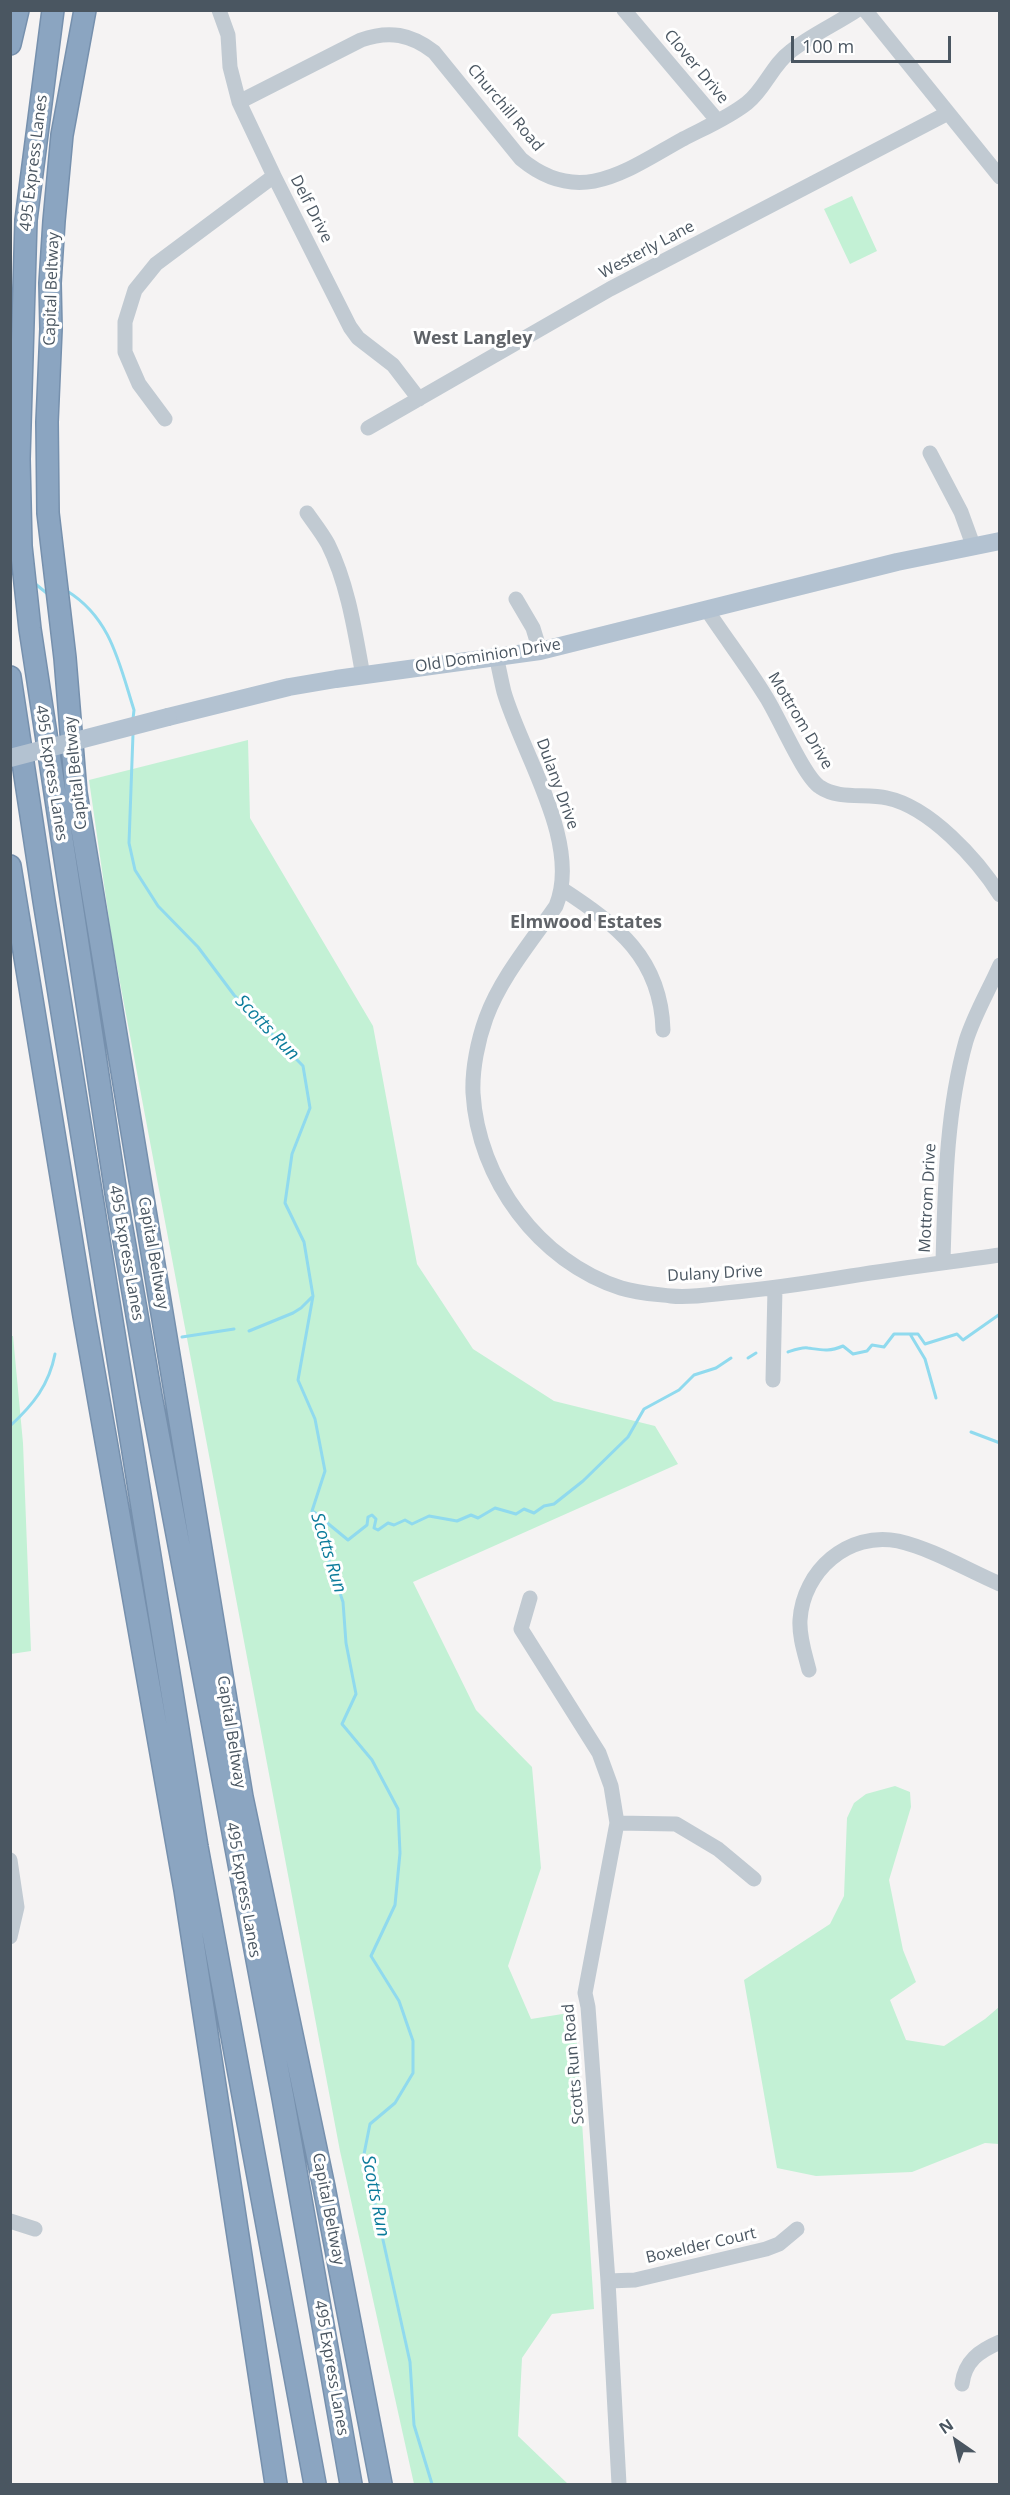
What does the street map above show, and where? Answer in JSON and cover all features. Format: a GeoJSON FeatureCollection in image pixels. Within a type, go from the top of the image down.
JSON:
{"type":"FeatureCollection","features":[{"type":"Feature","properties":{"kind":"highway"},"geometry":{"type":"LineString","coordinates":[[10,44],[18,10]]}},
{"type":"Feature","properties":{"kind":"highway","name":"495 Express Lanes"},"geometry":{"type":"LineString","coordinates":[[53,10],[26,220],[18,459],[21,546],[30,629],[39,701],[118,1212],[287,2120],[351,2484]]}},
{"type":"Feature","properties":{"kind":"highway","name":"Capital Beltway"},"geometry":{"type":"LineString","coordinates":[[85,10],[62,135],[50,283],[51,329],[47,422],[47,501],[80,816],[242,1797],[357,2352],[381,2484]]}},
{"type":"Feature","properties":{"kind":"highway","name":"495 Express Lanes"},"geometry":{"type":"LineString","coordinates":[[10,677],[44,901],[197,1846],[315,2484]]}},
{"type":"Feature","properties":{"kind":"highway"},"geometry":{"type":"LineString","coordinates":[[10,866],[82,1305],[185,1890],[276,2484]]}},
{"type":"Feature","properties":{"kind":"highway"},"geometry":{"type":"LineString","coordinates":[[357,2352],[390,2484]]}},
{"type":"Feature","properties":{"kind":"highway"},"geometry":{"type":"LineString","coordinates":[[294,2371],[304,2484]]}},
{"type":"Feature","properties":{"kind":"main road","name":"Old Dominion Drive"},"geometry":{"type":"LineString","coordinates":[[10,758],[289,687],[540,651],[973,545],[999,542]]}},
{"type":"Feature","properties":{"kind":"street","name":"Delf Drive"},"geometry":{"type":"LineString","coordinates":[[219,10],[228,35],[230,67],[239,102],[350,327],[358,338],[393,365],[418,399]]}},
{"type":"Feature","properties":{"kind":"street","name":"Clover Drive"},"geometry":{"type":"LineString","coordinates":[[624,10],[717,120]]}},
{"type":"Feature","properties":{"kind":"street","name":"Churchill Road"},"geometry":{"type":"LineString","coordinates":[[239,102],[361,40],[386,34],[411,38],[434,52],[521,159],[534,170],[562,182],[578,184],[610,178],[747,103],[758,92],[782,58],[857,10]]}},
{"type":"Feature","properties":{"kind":"street"},"geometry":{"type":"LineString","coordinates":[[865,10],[999,177]]}},
{"type":"Feature","properties":{"kind":"street","name":"Westerly Lane"},"geometry":{"type":"LineString","coordinates":[[368,428],[610,289],[948,113]]}},
{"type":"Feature","properties":{"kind":"street"},"geometry":{"type":"LineString","coordinates":[[165,419],[139,384],[125,352],[125,322],[135,290],[156,264],[274,176]]}},
{"type":"Feature","properties":{"kind":"street"},"geometry":{"type":"LineString","coordinates":[[930,453],[961,512],[973,545]]}},
{"type":"Feature","properties":{"kind":"street"},"geometry":{"type":"LineString","coordinates":[[307,513],[327,542],[337,563],[354,627],[363,676]]}},
{"type":"Feature","properties":{"kind":"street"},"geometry":{"type":"LineString","coordinates":[[516,598],[533,628],[540,651]]}},
{"type":"Feature","properties":{"kind":"street","name":"Mottrom Drive"},"geometry":{"type":"LineString","coordinates":[[707,610],[765,695],[812,780],[830,792],[903,802],[942,829],[973,860],[999,895]]}},
{"type":"Feature","properties":{"kind":"street","name":"Dulany Drive"},"geometry":{"type":"LineString","coordinates":[[496,656],[504,693],[554,822],[560,846],[562,889],[556,906],[493,1001],[486,1019],[476,1064],[473,1087],[476,1113],[501,1189],[517,1213],[559,1254],[598,1279],[640,1293],[681,1296],[775,1288],[999,1255]]}},
{"type":"Feature","properties":{"kind":"street"},"geometry":{"type":"LineString","coordinates":[[562,889],[603,916],[633,946],[655,983],[660,999],[663,1030]]}},
{"type":"Feature","properties":{"kind":"street","name":"Mottrom Drive"},"geometry":{"type":"LineString","coordinates":[[943,1262],[948,1152],[954,1095],[967,1039],[999,965]]}},
{"type":"Feature","properties":{"kind":"street"},"geometry":{"type":"LineString","coordinates":[[772,1380],[775,1288]]}},
{"type":"Feature","properties":{"kind":"street"},"geometry":{"type":"LineString","coordinates":[[809,1670],[801,1638],[800,1622],[805,1595],[823,1566],[846,1548],[875,1540],[899,1542],[921,1549],[999,1584]]}},
{"type":"Feature","properties":{"kind":"street","name":"Scotts Run Road"},"geometry":{"type":"LineString","coordinates":[[530,1598],[521,1629],[599,1753],[611,1786],[617,1823],[585,1994],[589,2021],[608,2281],[619,2484]]}},
{"type":"Feature","properties":{"kind":"street"},"geometry":{"type":"LineString","coordinates":[[617,1823],[676,1824],[718,1849],[754,1879]]}},
{"type":"Feature","properties":{"kind":"street"},"geometry":{"type":"LineString","coordinates":[[10,1860],[17,1907],[10,1936]]}},
{"type":"Feature","properties":{"kind":"street"},"geometry":{"type":"LineString","coordinates":[[10,2221],[35,2229]]}},
{"type":"Feature","properties":{"kind":"street","name":"Boxelder Court"},"geometry":{"type":"LineString","coordinates":[[608,2281],[635,2280],[766,2249],[779,2244],[797,2229]]}},
{"type":"Feature","properties":{"kind":"street"},"geometry":{"type":"LineString","coordinates":[[962,2384],[963,2374],[974,2357],[999,2342]]}},
{"type":"Feature","properties":{"kind":"green space"},"geometry":{"type":"Polygon","coordinates":[[[852,196],[877,251],[850,264],[824,209],[852,196]]]}},
{"type":"Feature","properties":{"kind":"green space"},"geometry":{"type":"Polygon","coordinates":[[[248,740],[250,818],[373,1026],[417,1264],[473,1349],[554,1401],[655,1426],[678,1464],[413,1582],[476,1710],[532,1767],[541,1868],[508,1966],[531,2019],[575,2012],[594,2309],[552,2314],[522,2358],[518,2436],[568,2484],[414,2484],[340,2151],[112,940],[89,780],[248,740]]]}},
{"type":"Feature","properties":{"kind":"green space"},"geometry":{"type":"Polygon","coordinates":[[[11,1336],[13,1336],[23,1443],[31,1651],[11,1654],[11,1336]]]}},
{"type":"Feature","properties":{"kind":"green space"},"geometry":{"type":"Polygon","coordinates":[[[895,1786],[910,1792],[911,1807],[889,1880],[903,1950],[916,1982],[890,2000],[906,2040],[944,2046],[999,2007],[999,2144],[985,2143],[912,2172],[816,2176],[777,2168],[744,1980],[830,1924],[844,1896],[847,1818],[854,1803],[866,1794],[895,1786]]]}},
{"type":"Feature","properties":{"kind":"waterway","name":"Scotts Run"},"geometry":{"type":"LineString","coordinates":[[33,582],[49,595]]}},
{"type":"Feature","properties":{"kind":"waterway","name":"Scotts Run"},"geometry":{"type":"LineString","coordinates":[[67,591],[82,602],[104,628],[118,659],[134,710],[133,719]]}},
{"type":"Feature","properties":{"kind":"waterway","name":"Scotts Run"},"geometry":{"type":"LineString","coordinates":[[133,734],[129,843],[135,870],[158,906],[198,947],[234,995],[303,1066],[310,1108],[292,1154],[285,1203],[304,1242],[313,1296],[298,1380],[315,1419],[325,1471],[312,1511],[343,1602],[346,1643],[356,1694],[342,1724],[372,1760],[398,1809],[400,1853],[395,1905],[371,1956],[399,2001],[413,2041],[413,2073],[395,2103],[370,2124],[364,2154],[410,2362],[414,2425],[432,2484]]}},
{"type":"Feature","properties":{"kind":"waterway"},"geometry":{"type":"LineString","coordinates":[[249,1331],[293,1313],[312,1297]]}},
{"type":"Feature","properties":{"kind":"waterway"},"geometry":{"type":"LineString","coordinates":[[788,1352],[803,1348],[825,1350],[843,1346],[853,1354],[867,1351],[872,1345],[884,1347],[894,1334],[918,1334],[925,1344],[957,1334],[963,1340],[1000,1314]]}},
{"type":"Feature","properties":{"kind":"waterway"},"geometry":{"type":"LineString","coordinates":[[182,1337],[234,1329]]}},
{"type":"Feature","properties":{"kind":"waterway"},"geometry":{"type":"LineString","coordinates":[[910,1334],[925,1359],[936,1398]]}},
{"type":"Feature","properties":{"kind":"waterway"},"geometry":{"type":"LineString","coordinates":[[748,1358],[756,1353]]}},
{"type":"Feature","properties":{"kind":"waterway"},"geometry":{"type":"LineString","coordinates":[[10,1426],[39,1394],[49,1375],[55,1354]]}},
{"type":"Feature","properties":{"kind":"waterway"},"geometry":{"type":"LineString","coordinates":[[314,1512],[348,1540],[367,1525],[368,1517],[372,1515],[376,1519],[374,1528],[378,1530],[388,1523],[394,1525],[405,1520],[412,1524],[429,1516],[457,1521],[471,1515],[478,1518],[495,1508],[516,1514],[524,1509],[534,1513],[544,1506],[554,1504],[583,1481],[628,1437],[644,1409],[679,1390],[694,1375],[716,1368],[731,1358]]}},
{"type":"Feature","properties":{"kind":"waterway"},"geometry":{"type":"LineString","coordinates":[[971,1432],[1000,1443]]}},
{"type":"Feature","properties":{"kind":"district","name":"West Langley"},"geometry":{"type":"Point","coordinates":[473,339]}},
{"type":"Feature","properties":{"kind":"district","name":"Elmwood Estates"},"geometry":{"type":"Point","coordinates":[586,923]}}]}
